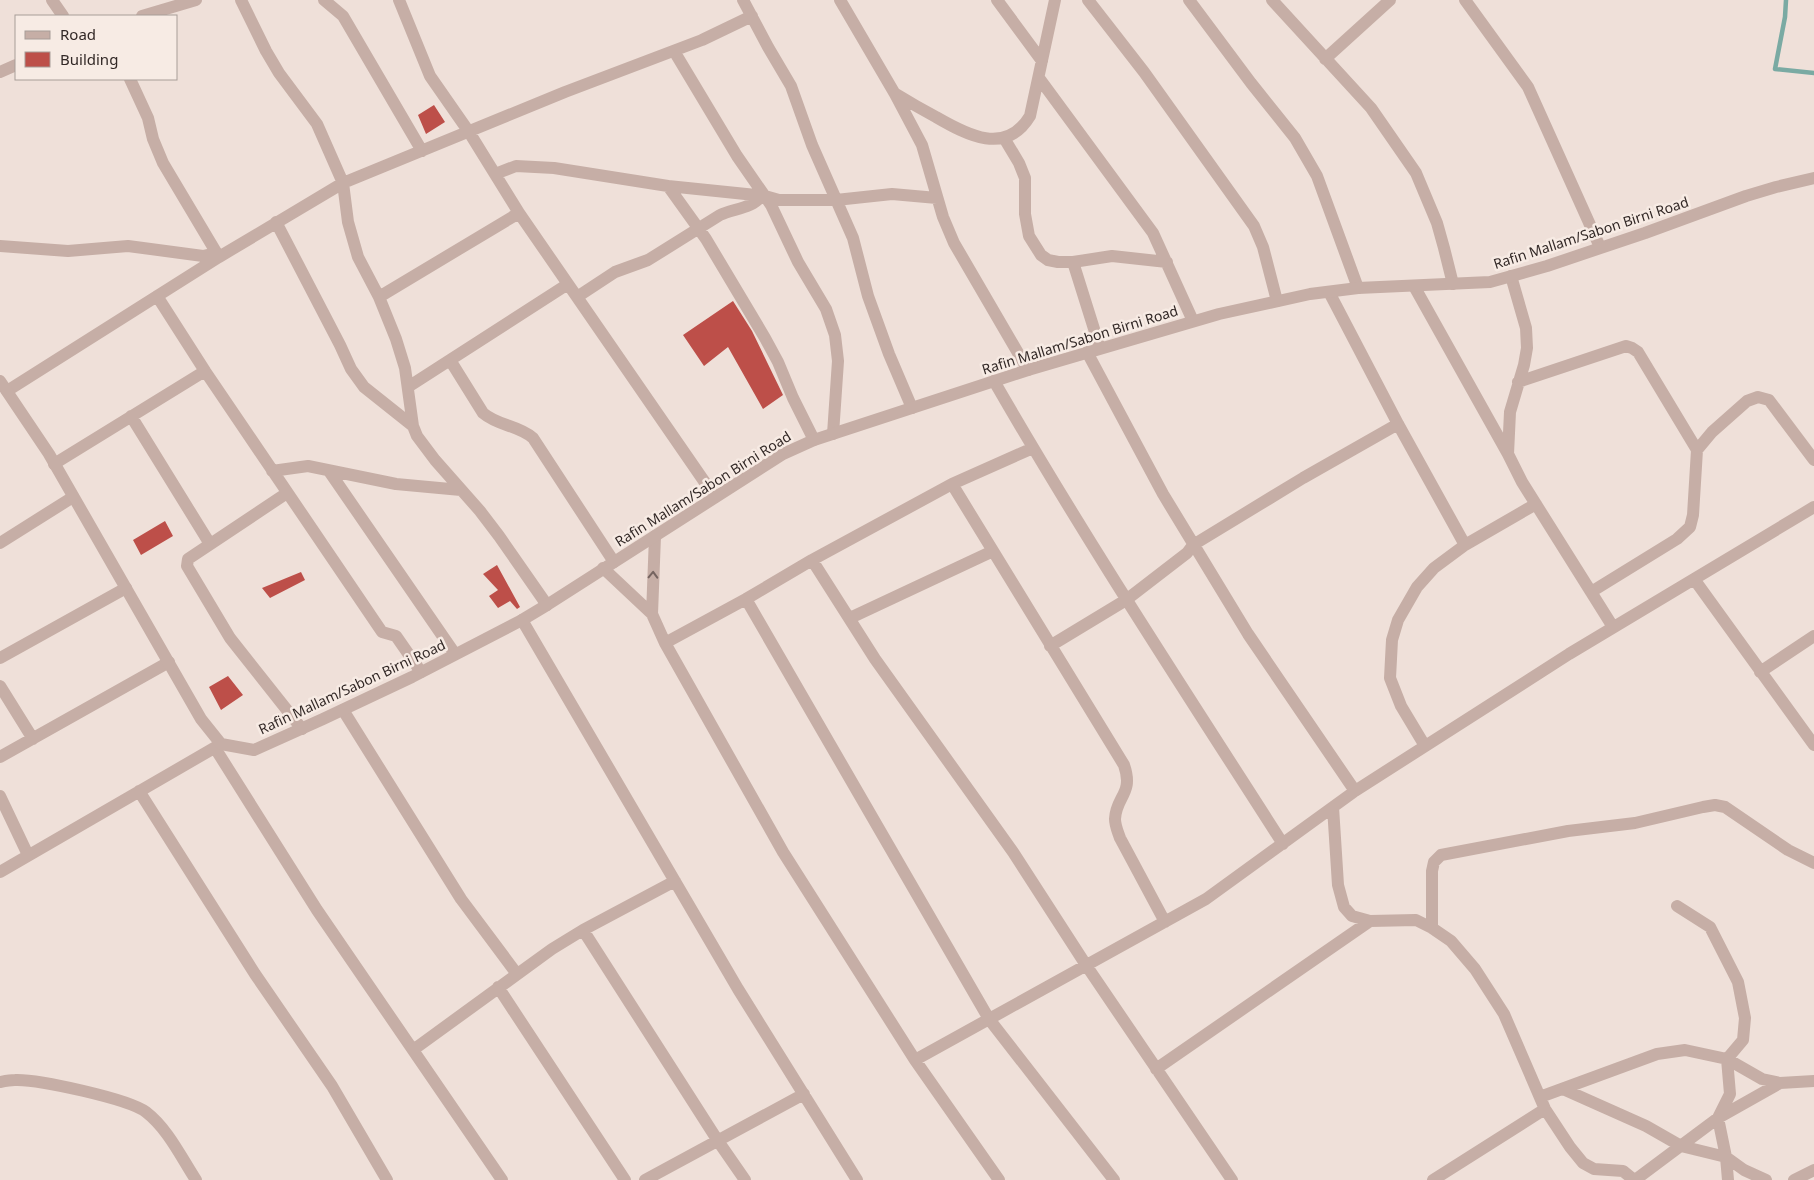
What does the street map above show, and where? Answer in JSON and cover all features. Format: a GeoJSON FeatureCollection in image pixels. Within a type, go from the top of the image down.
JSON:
{"type":"FeatureCollection","features":[{"type":"Feature","properties":{"kind":"street"},"geometry":{"type":"LineString","coordinates":[[52,0],[62,15]]}},
{"type":"Feature","properties":{"kind":"street"},"geometry":{"type":"LineString","coordinates":[[144,15],[161,5],[196,0]]}},
{"type":"Feature","properties":{"kind":"street"},"geometry":{"type":"LineString","coordinates":[[241,0],[275,66],[317,124],[342,183],[348,222],[358,257],[379,297],[396,339],[405,368],[413,426],[422,444],[498,536],[547,605]]}},
{"type":"Feature","properties":{"kind":"street"},"geometry":{"type":"LineString","coordinates":[[324,0],[343,16],[422,151]]}},
{"type":"Feature","properties":{"kind":"street"},"geometry":{"type":"LineString","coordinates":[[399,0],[430,76],[469,132],[519,213],[715,497]]}},
{"type":"Feature","properties":{"kind":"street"},"geometry":{"type":"LineString","coordinates":[[743,0],[790,86],[812,145],[853,238],[868,296],[889,354],[912,408]]}},
{"type":"Feature","properties":{"kind":"street"},"geometry":{"type":"LineString","coordinates":[[840,0],[895,94],[922,146],[943,217],[954,243],[1028,370]]}},
{"type":"Feature","properties":{"kind":"street"},"geometry":{"type":"LineString","coordinates":[[997,0],[1042,61]]}},
{"type":"Feature","properties":{"kind":"street"},"geometry":{"type":"LineString","coordinates":[[895,94],[966,133],[987,139],[1004,138],[1014,133],[1025,124],[1030,116],[1055,0]]}},
{"type":"Feature","properties":{"kind":"street"},"geometry":{"type":"LineString","coordinates":[[1088,0],[1144,72],[1254,226],[1263,248],[1277,301]]}},
{"type":"Feature","properties":{"kind":"street"},"geometry":{"type":"LineString","coordinates":[[1189,0],[1295,138],[1317,176],[1358,288]]}},
{"type":"Feature","properties":{"kind":"street"},"geometry":{"type":"LineString","coordinates":[[1272,0],[1371,108],[1416,173],[1436,223],[1453,284]]}},
{"type":"Feature","properties":{"kind":"street"},"geometry":{"type":"LineString","coordinates":[[1325,59],[1390,0]]}},
{"type":"Feature","properties":{"kind":"street"},"geometry":{"type":"LineString","coordinates":[[1465,0],[1528,88],[1600,247]]}},
{"type":"Feature","properties":{"kind":"street"},"geometry":{"type":"LineString","coordinates":[[502,1180],[317,910],[201,719],[74,497],[4,386],[157,296],[218,255],[342,183],[565,92],[702,40],[752,16]]}},
{"type":"Feature","properties":{"kind":"street"},"geometry":{"type":"LineString","coordinates":[[674,51],[737,156],[778,218],[798,262],[826,309],[835,335],[838,362],[833,434]]}},
{"type":"Feature","properties":{"kind":"street"},"geometry":{"type":"LineString","coordinates":[[0,72],[15,66]]}},
{"type":"Feature","properties":{"kind":"street"},"geometry":{"type":"LineString","coordinates":[[1038,78],[1153,233],[1193,321]]}},
{"type":"Feature","properties":{"kind":"street"},"geometry":{"type":"LineString","coordinates":[[130,80],[148,118],[163,163],[218,255]]}},
{"type":"Feature","properties":{"kind":"street"},"geometry":{"type":"LineString","coordinates":[[1004,138],[1019,163],[1025,178],[1025,214],[1029,236],[1041,256],[1048,260],[1072,262],[1112,256],[1167,262]]}},
{"type":"Feature","properties":{"kind":"street"},"geometry":{"type":"LineString","coordinates":[[495,174],[516,166],[554,168],[668,186],[763,196],[779,200],[836,200],[892,194],[937,198]]}},
{"type":"Feature","properties":{"kind":"street","name":"Rafin Mallam/Sabon Birni Road"},"geometry":{"type":"LineString","coordinates":[[218,746],[254,750],[421,672],[522,620],[784,454],[814,440],[1028,370],[1193,321],[1277,301],[1358,288],[1490,282],[1547,266],[1746,196],[1814,178]]}},
{"type":"Feature","properties":{"kind":"street"},"geometry":{"type":"LineString","coordinates":[[668,186],[699,229],[778,362],[814,440]]}},
{"type":"Feature","properties":{"kind":"street"},"geometry":{"type":"LineString","coordinates":[[577,296],[615,272],[648,260],[728,211],[755,203],[763,196]]}},
{"type":"Feature","properties":{"kind":"street"},"geometry":{"type":"LineString","coordinates":[[379,297],[519,213]]}},
{"type":"Feature","properties":{"kind":"street"},"geometry":{"type":"LineString","coordinates":[[276,222],[351,369],[364,388],[413,426]]}},
{"type":"Feature","properties":{"kind":"street"},"geometry":{"type":"LineString","coordinates":[[0,246],[68,251],[128,246],[203,256],[218,255]]}},
{"type":"Feature","properties":{"kind":"street"},"geometry":{"type":"LineString","coordinates":[[1072,262],[1100,348]]}},
{"type":"Feature","properties":{"kind":"street"},"geometry":{"type":"LineString","coordinates":[[1508,454],[1510,412],[1527,348],[1526,328],[1511,276]]}},
{"type":"Feature","properties":{"kind":"street"},"geometry":{"type":"LineString","coordinates":[[408,387],[568,284]]}},
{"type":"Feature","properties":{"kind":"street"},"geometry":{"type":"LineString","coordinates":[[1414,286],[1522,482],[1613,627]]}},
{"type":"Feature","properties":{"kind":"street"},"geometry":{"type":"LineString","coordinates":[[1329,292],[1398,424],[1465,545]]}},
{"type":"Feature","properties":{"kind":"street"},"geometry":{"type":"LineString","coordinates":[[157,296],[205,371],[382,632],[396,636],[421,672]]}},
{"type":"Feature","properties":{"kind":"street"},"geometry":{"type":"LineString","coordinates":[[1518,382],[1626,346],[1632,348],[1638,352],[1697,450],[1693,515],[1690,527],[1676,539],[1591,592]]}},
{"type":"Feature","properties":{"kind":"street"},"geometry":{"type":"LineString","coordinates":[[1087,352],[1162,494],[1193,545],[1248,634],[1355,791]]}},
{"type":"Feature","properties":{"kind":"street"},"geometry":{"type":"LineString","coordinates":[[450,360],[483,413],[490,419],[524,431],[533,438],[608,565],[652,614],[665,643],[783,852],[915,1060],[999,1180]]}},
{"type":"Feature","properties":{"kind":"street"},"geometry":{"type":"LineString","coordinates":[[54,464],[205,371]]}},
{"type":"Feature","properties":{"kind":"street"},"geometry":{"type":"LineString","coordinates":[[994,381],[1032,448],[1126,600],[1283,844]]}},
{"type":"Feature","properties":{"kind":"street"},"geometry":{"type":"LineString","coordinates":[[1697,450],[1712,432],[1748,400],[1758,397],[1769,400],[1814,460]]}},
{"type":"Feature","properties":{"kind":"street"},"geometry":{"type":"LineString","coordinates":[[131,416],[210,544]]}},
{"type":"Feature","properties":{"kind":"street"},"geometry":{"type":"LineString","coordinates":[[1050,646],[1126,600],[1187,553],[1193,545],[1302,478],[1398,424]]}},
{"type":"Feature","properties":{"kind":"street"},"geometry":{"type":"LineString","coordinates":[[665,643],[952,484],[1032,448]]}},
{"type":"Feature","properties":{"kind":"street"},"geometry":{"type":"LineString","coordinates":[[272,470],[308,466],[396,484],[461,490]]}},
{"type":"Feature","properties":{"kind":"street"},"geometry":{"type":"LineString","coordinates":[[329,471],[455,654]]}},
{"type":"Feature","properties":{"kind":"street"},"geometry":{"type":"LineString","coordinates":[[952,484],[1124,765],[1127,775],[1126,791],[1117,808],[1116,826],[1120,838],[1165,922]]}},
{"type":"Feature","properties":{"kind":"street"},"geometry":{"type":"LineString","coordinates":[[287,493],[188,559],[187,566],[230,638],[302,729]]}},
{"type":"Feature","properties":{"kind":"street"},"geometry":{"type":"LineString","coordinates":[[0,544],[74,497]]}},
{"type":"Feature","properties":{"kind":"street"},"geometry":{"type":"LineString","coordinates":[[1425,746],[1401,706],[1390,678],[1392,640],[1398,620],[1417,587],[1434,568],[1465,545],[1536,504]]}},
{"type":"Feature","properties":{"kind":"street"},"geometry":{"type":"LineString","coordinates":[[915,1060],[1206,899],[1355,791],[1613,627],[1814,506]]}},
{"type":"Feature","properties":{"kind":"street"},"geometry":{"type":"LineString","coordinates":[[652,614],[655,536]]}},
{"type":"Feature","properties":{"kind":"street"},"geometry":{"type":"LineString","coordinates":[[850,618],[993,551]]}},
{"type":"Feature","properties":{"kind":"street"},"geometry":{"type":"LineString","coordinates":[[812,560],[875,659],[1013,852],[1086,966],[1232,1180]]}},
{"type":"Feature","properties":{"kind":"street"},"geometry":{"type":"LineString","coordinates":[[1694,579],[1814,745]]}},
{"type":"Feature","properties":{"kind":"street"},"geometry":{"type":"LineString","coordinates":[[0,658],[126,588]]}},
{"type":"Feature","properties":{"kind":"street"},"geometry":{"type":"LineString","coordinates":[[746,599],[989,1019],[1114,1180]]}},
{"type":"Feature","properties":{"kind":"street"},"geometry":{"type":"LineString","coordinates":[[522,620],[738,989],[857,1180]]}},
{"type":"Feature","properties":{"kind":"street"},"geometry":{"type":"LineString","coordinates":[[1760,672],[1814,636]]}},
{"type":"Feature","properties":{"kind":"street"},"geometry":{"type":"LineString","coordinates":[[0,757],[169,662]]}},
{"type":"Feature","properties":{"kind":"street"},"geometry":{"type":"LineString","coordinates":[[0,686],[33,739]]}},
{"type":"Feature","properties":{"kind":"street"},"geometry":{"type":"LineString","coordinates":[[343,710],[461,899],[517,974]]}},
{"type":"Feature","properties":{"kind":"street"},"geometry":{"type":"LineString","coordinates":[[0,872],[218,746]]}},
{"type":"Feature","properties":{"kind":"street"},"geometry":{"type":"LineString","coordinates":[[139,792],[255,974],[332,1086],[387,1180]]}},
{"type":"Feature","properties":{"kind":"street"},"geometry":{"type":"LineString","coordinates":[[0,796],[28,855]]}},
{"type":"Feature","properties":{"kind":"street"},"geometry":{"type":"LineString","coordinates":[[1432,928],[1432,871],[1434,862],[1441,855],[1568,831],[1635,823],[1703,806],[1715,804],[1725,807],[1788,850],[1814,863]]}},
{"type":"Feature","properties":{"kind":"street"},"geometry":{"type":"LineString","coordinates":[[1333,808],[1338,885],[1344,907],[1352,916],[1370,921],[1416,920],[1451,941],[1475,969],[1504,1014],[1543,1103],[1570,1147],[1583,1163],[1594,1169],[1623,1171],[1634,1180],[1718,1118],[1780,1083]]}},
{"type":"Feature","properties":{"kind":"street"},"geometry":{"type":"LineString","coordinates":[[413,1050],[552,949],[583,930],[675,881]]}},
{"type":"Feature","properties":{"kind":"street"},"geometry":{"type":"LineString","coordinates":[[1677,906],[1710,927],[1738,982],[1745,1018],[1743,1040],[1727,1059],[1730,1094],[1718,1118],[1726,1157],[1728,1180]]}},
{"type":"Feature","properties":{"kind":"street"},"geometry":{"type":"LineString","coordinates":[[1156,1069],[1370,921]]}},
{"type":"Feature","properties":{"kind":"street"},"geometry":{"type":"LineString","coordinates":[[583,930],[745,1180]]}},
{"type":"Feature","properties":{"kind":"street"},"geometry":{"type":"LineString","coordinates":[[498,987],[625,1180]]}},
{"type":"Feature","properties":{"kind":"street"},"geometry":{"type":"LineString","coordinates":[[1433,1180],[1563,1089],[1657,1054],[1685,1050],[1727,1059],[1762,1079],[1780,1083],[1814,1081]]}},
{"type":"Feature","properties":{"kind":"street"},"geometry":{"type":"LineString","coordinates":[[0,1082],[15,1080],[55,1085],[112,1098],[145,1111],[163,1129],[196,1180]]}},
{"type":"Feature","properties":{"kind":"street"},"geometry":{"type":"LineString","coordinates":[[1563,1089],[1646,1126],[1681,1146],[1726,1157],[1744,1170],[1766,1180]]}},
{"type":"Feature","properties":{"kind":"street"},"geometry":{"type":"LineString","coordinates":[[645,1180],[804,1094]]}},
{"type":"Feature","properties":{"kind":"street"},"geometry":{"type":"LineString","coordinates":[[1794,1180],[1814,1170]]}},
{"type":"Feature","properties":{"kind":"building"},"geometry":{"type":"Polygon","coordinates":[[[434,105],[445,122],[426,134],[418,115],[434,105]]]}},
{"type":"Feature","properties":{"kind":"building"},"geometry":{"type":"Polygon","coordinates":[[[733,301],[752,331],[783,395],[763,409],[728,347],[704,366],[683,335],[733,301]]]}},
{"type":"Feature","properties":{"kind":"building"},"geometry":{"type":"Polygon","coordinates":[[[165,521],[173,536],[141,555],[133,540],[165,521]]]}},
{"type":"Feature","properties":{"kind":"building"},"geometry":{"type":"Polygon","coordinates":[[[497,565],[520,607],[517,609],[510,601],[498,608],[489,596],[498,590],[483,574],[497,565]]]}},
{"type":"Feature","properties":{"kind":"building"},"geometry":{"type":"Polygon","coordinates":[[[301,572],[305,580],[270,598],[262,588],[301,572]]]}},
{"type":"Feature","properties":{"kind":"building"},"geometry":{"type":"Polygon","coordinates":[[[228,676],[243,695],[221,710],[209,687],[228,676]]]}},
{"type":"Feature","properties":{"kind":"waterway"},"geometry":{"type":"LineString","coordinates":[[1786,0],[1785,17],[1775,69],[1814,73]]}}]}
